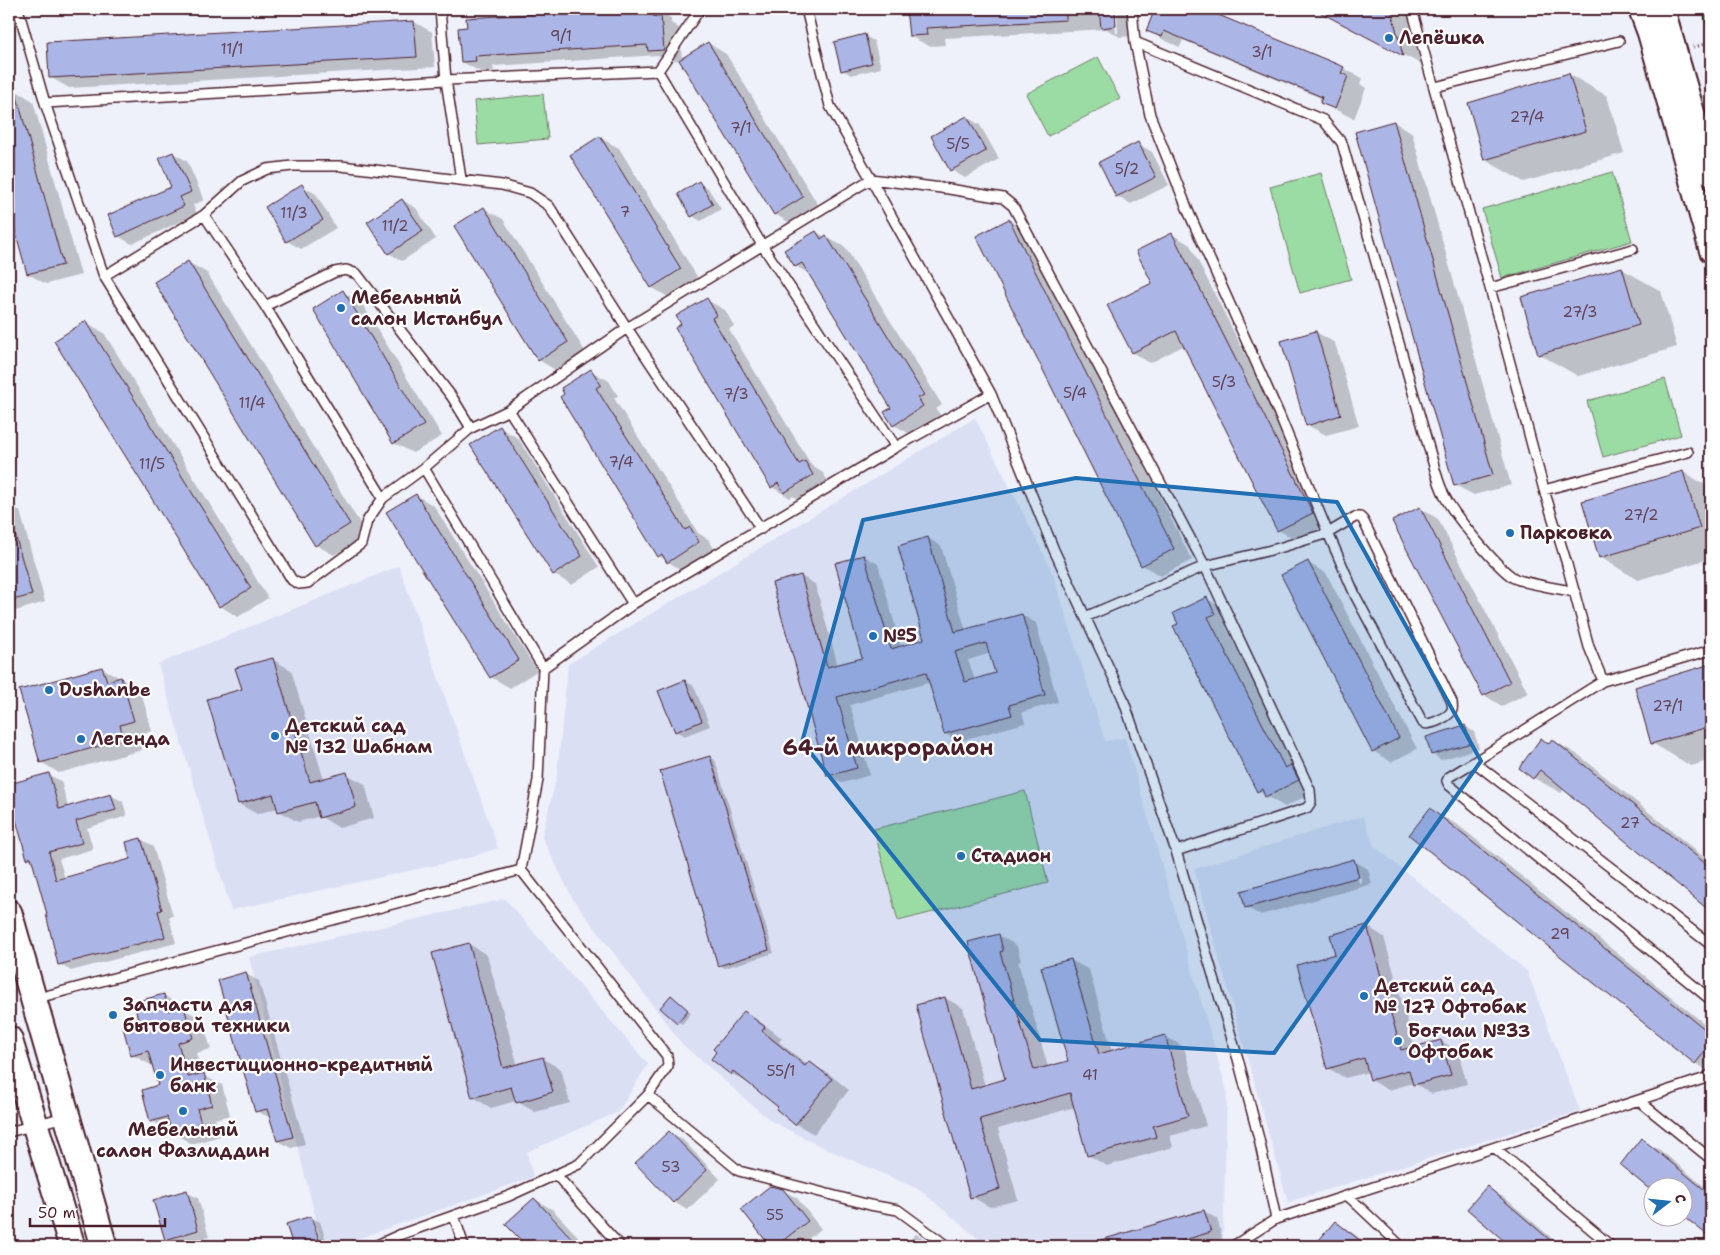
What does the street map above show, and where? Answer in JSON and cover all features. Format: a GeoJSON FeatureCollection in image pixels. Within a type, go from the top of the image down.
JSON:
{"type":"FeatureCollection","features":[{"type":"Feature","properties":{"kind":"main road"},"geometry":{"type":"LineString","coordinates":[[9,913],[104,1246]]}},
{"type":"Feature","properties":{"kind":"main road"},"geometry":{"type":"LineString","coordinates":[[9,1039],[72,1246]]}},
{"type":"Feature","properties":{"kind":"street"},"geometry":{"type":"LineString","coordinates":[[1628,9],[1649,33]]}},
{"type":"Feature","properties":{"kind":"street"},"geometry":{"type":"LineString","coordinates":[[1640,9],[1649,33],[1711,251]]}},
{"type":"Feature","properties":{"kind":"street"},"geometry":{"type":"LineString","coordinates":[[1663,9],[1711,174]]}},
{"type":"Feature","properties":{"kind":"lane"},"geometry":{"type":"LineString","coordinates":[[18,9],[45,103],[104,276],[292,580],[298,584],[308,583],[361,544],[367,521],[382,498],[424,468],[471,428],[508,410],[627,328],[871,180],[949,189],[1003,198],[1014,206],[1205,566],[1310,790],[1311,802],[1306,808],[1176,851]]}},
{"type":"Feature","properties":{"kind":"lane"},"geometry":{"type":"LineString","coordinates":[[440,9],[446,80],[461,179]]}},
{"type":"Feature","properties":{"kind":"lane"},"geometry":{"type":"LineString","coordinates":[[658,71],[700,9]]}},
{"type":"Feature","properties":{"kind":"lane"},"geometry":{"type":"LineString","coordinates":[[806,9],[830,106],[991,394],[1054,550],[1122,696],[1176,851],[1238,1058],[1259,1139],[1276,1219]]}},
{"type":"Feature","properties":{"kind":"lane"},"geometry":{"type":"LineString","coordinates":[[1086,617],[1205,566],[1328,534],[1360,517],[1364,520],[1452,702],[1453,709],[1450,713],[1431,724],[1426,725],[1423,723],[1356,597],[1328,534],[1279,414],[1189,214],[1150,115],[1135,42],[1132,9]]}},
{"type":"Feature","properties":{"kind":"lane"},"geometry":{"type":"LineString","coordinates":[[1412,9],[1435,87],[1544,490],[1575,592],[1589,647],[1603,681]]}},
{"type":"Feature","properties":{"kind":"lane"},"geometry":{"type":"LineString","coordinates":[[1435,87],[1619,41]]}},
{"type":"Feature","properties":{"kind":"lane"},"geometry":{"type":"LineString","coordinates":[[1135,42],[1324,120],[1334,132],[1342,143],[1444,496],[1459,518],[1497,563],[1515,579],[1575,592]]}},
{"type":"Feature","properties":{"kind":"lane"},"geometry":{"type":"LineString","coordinates":[[45,103],[446,80],[658,71]]}},
{"type":"Feature","properties":{"kind":"lane"},"geometry":{"type":"LineString","coordinates":[[658,71],[762,245],[896,447]]}},
{"type":"Feature","properties":{"kind":"lane"},"geometry":{"type":"LineString","coordinates":[[104,276],[204,215],[242,181],[267,170],[292,166],[342,166],[461,179],[502,185],[530,193],[549,206],[627,328],[761,529]]}},
{"type":"Feature","properties":{"kind":"lane"},"geometry":{"type":"LineString","coordinates":[[204,215],[266,306],[382,498]]}},
{"type":"Feature","properties":{"kind":"lane"},"geometry":{"type":"LineString","coordinates":[[1490,288],[1633,249]]}},
{"type":"Feature","properties":{"kind":"lane"},"geometry":{"type":"LineString","coordinates":[[266,306],[335,272],[346,270],[357,274],[452,397],[471,428]]}},
{"type":"Feature","properties":{"kind":"lane"},"geometry":{"type":"LineString","coordinates":[[543,668],[634,604],[896,447],[991,394]]}},
{"type":"Feature","properties":{"kind":"lane"},"geometry":{"type":"LineString","coordinates":[[508,410],[634,604]]}},
{"type":"Feature","properties":{"kind":"lane"},"geometry":{"type":"LineString","coordinates":[[1544,490],[1688,452]]}},
{"type":"Feature","properties":{"kind":"lane"},"geometry":{"type":"LineString","coordinates":[[375,1246],[399,1235],[509,1196],[579,1164],[648,1095],[668,1066],[667,1056],[521,870],[538,780],[543,668],[424,468]]}},
{"type":"Feature","properties":{"kind":"lane"},"geometry":{"type":"LineString","coordinates":[[1711,650],[1603,681],[1449,777],[1447,781],[1449,785],[1711,1000]]}},
{"type":"Feature","properties":{"kind":"lane"},"geometry":{"type":"LineString","coordinates":[[1474,762],[1711,945]]}},
{"type":"Feature","properties":{"kind":"lane"},"geometry":{"type":"LineString","coordinates":[[34,999],[521,870]]}},
{"type":"Feature","properties":{"kind":"lane"},"geometry":{"type":"LineString","coordinates":[[1233,1246],[1276,1219],[1639,1101],[1706,1078],[1711,1074]]}},
{"type":"Feature","properties":{"kind":"lane"},"geometry":{"type":"LineString","coordinates":[[648,1095],[739,1171],[870,1205],[898,1210],[947,1246]]}},
{"type":"Feature","properties":{"kind":"lane"},"geometry":{"type":"LineString","coordinates":[[1639,1101],[1711,1159]]}},
{"type":"Feature","properties":{"kind":"lane"},"geometry":{"type":"LineString","coordinates":[[9,1132],[67,1116]]}},
{"type":"Feature","properties":{"kind":"lane"},"geometry":{"type":"LineString","coordinates":[[1495,1148],[1611,1246]]}},
{"type":"Feature","properties":{"kind":"lane"},"geometry":{"type":"LineString","coordinates":[[558,1177],[620,1246]]}},
{"type":"Feature","properties":{"kind":"lane"},"geometry":{"type":"LineString","coordinates":[[1348,1196],[1401,1246]]}},
{"type":"Feature","properties":{"kind":"lane"},"geometry":{"type":"LineString","coordinates":[[454,1216],[464,1246]]}},
{"type":"Feature","properties":{"kind":"highlighted area"},"geometry":{"type":"Polygon","coordinates":[[[1076,478],[1337,502],[1481,761],[1274,1053],[1040,1040],[802,742],[863,520],[1076,478]]]}},
{"type":"Feature","properties":{"kind":"shaded area"},"geometry":{"type":"Polygon","coordinates":[[[975,418],[1052,571],[1105,741],[1125,738],[1227,1091],[1223,1236],[1202,1246],[987,1246],[920,1190],[818,1145],[771,1121],[682,1044],[573,899],[542,837],[557,775],[568,664],[975,418]]]}},
{"type":"Feature","properties":{"kind":"shaded area"},"geometry":{"type":"Polygon","coordinates":[[[399,566],[498,848],[468,858],[231,910],[158,664],[399,566]]]}},
{"type":"Feature","properties":{"kind":"shaded area","name":"Боғчаи №33 Офтобак"},"geometry":{"type":"Polygon","coordinates":[[[1363,816],[1374,846],[1527,971],[1580,1111],[1288,1202],[1194,869],[1363,816]]]}},
{"type":"Feature","properties":{"kind":"shaded area"},"geometry":{"type":"Polygon","coordinates":[[[505,899],[648,1064],[618,1112],[527,1152],[533,1177],[337,1246],[323,1246],[249,957],[505,899]]]}},
{"type":"Feature","properties":{"kind":"green space"},"geometry":{"type":"Polygon","coordinates":[[[1702,9],[1711,9],[1711,41],[1702,9]]]}},
{"type":"Feature","properties":{"kind":"green space"},"geometry":{"type":"Polygon","coordinates":[[[1098,57],[1120,99],[1048,136],[1026,94],[1098,57]]]}},
{"type":"Feature","properties":{"kind":"green space"},"geometry":{"type":"Polygon","coordinates":[[[543,94],[548,139],[478,145],[474,101],[543,94]]]}},
{"type":"Feature","properties":{"kind":"green space"},"geometry":{"type":"Polygon","coordinates":[[[1612,172],[1632,241],[1502,278],[1482,209],[1612,172]]]}},
{"type":"Feature","properties":{"kind":"green space"},"geometry":{"type":"Polygon","coordinates":[[[1321,173],[1351,279],[1300,293],[1270,187],[1321,173]]]}},
{"type":"Feature","properties":{"kind":"green space"},"geometry":{"type":"Polygon","coordinates":[[[1665,379],[1681,435],[1603,457],[1587,401],[1665,379]]]}},
{"type":"Feature","properties":{"kind":"green space","name":"Стадион"},"geometry":{"type":"Polygon","coordinates":[[[1025,791],[1048,883],[898,921],[874,829],[1025,791]]]}},
{"type":"Feature","properties":{"kind":"building"},"geometry":{"type":"Polygon","coordinates":[[[612,9],[653,9],[654,17],[661,16],[664,50],[648,51],[647,45],[475,56],[476,61],[461,62],[458,28],[467,27],[466,18],[612,9]]]}},
{"type":"Feature","properties":{"kind":"building"},"geometry":{"type":"Polygon","coordinates":[[[906,9],[1066,9],[1066,20],[926,28],[927,35],[909,36],[906,9]]]}},
{"type":"Feature","properties":{"kind":"building"},"geometry":{"type":"Polygon","coordinates":[[[1099,9],[1115,9],[1116,26],[1101,28],[1099,9]]]}},
{"type":"Feature","properties":{"kind":"building"},"geometry":{"type":"Polygon","coordinates":[[[1155,9],[1204,9],[1344,67],[1341,73],[1348,76],[1335,109],[1320,103],[1322,97],[1164,31],[1162,37],[1146,31],[1155,9]]]}},
{"type":"Feature","properties":{"kind":"building"},"geometry":{"type":"Polygon","coordinates":[[[1314,9],[1391,9],[1403,56],[1346,26],[1314,9]]]}},
{"type":"Feature","properties":{"kind":"building"},"geometry":{"type":"Polygon","coordinates":[[[414,21],[417,57],[49,78],[47,42],[414,21]]]}},
{"type":"Feature","properties":{"kind":"building"},"geometry":{"type":"Polygon","coordinates":[[[865,34],[872,63],[841,71],[834,42],[865,34]]]}},
{"type":"Feature","properties":{"kind":"building"},"geometry":{"type":"Polygon","coordinates":[[[708,42],[803,197],[774,215],[679,60],[708,42]]]}},
{"type":"Feature","properties":{"kind":"building"},"geometry":{"type":"Polygon","coordinates":[[[1569,73],[1586,131],[1484,160],[1468,103],[1569,73]]]}},
{"type":"Feature","properties":{"kind":"building"},"geometry":{"type":"Polygon","coordinates":[[[9,82],[13,82],[63,265],[27,274],[9,208],[9,82]]]}},
{"type":"Feature","properties":{"kind":"building"},"geometry":{"type":"Polygon","coordinates":[[[967,116],[986,151],[950,171],[931,136],[967,116]]]}},
{"type":"Feature","properties":{"kind":"building"},"geometry":{"type":"Polygon","coordinates":[[[1394,121],[1493,475],[1454,486],[1355,132],[1394,121]]]}},
{"type":"Feature","properties":{"kind":"building"},"geometry":{"type":"Polygon","coordinates":[[[600,136],[681,269],[651,288],[570,155],[600,136]]]}},
{"type":"Feature","properties":{"kind":"building"},"geometry":{"type":"Polygon","coordinates":[[[1138,142],[1156,177],[1116,197],[1099,162],[1138,142]]]}},
{"type":"Feature","properties":{"kind":"building"},"geometry":{"type":"Polygon","coordinates":[[[173,152],[191,192],[180,197],[184,206],[117,237],[108,215],[171,187],[159,158],[173,152]]]}},
{"type":"Feature","properties":{"kind":"building"},"geometry":{"type":"Polygon","coordinates":[[[699,181],[713,204],[691,217],[678,194],[699,181]]]}},
{"type":"Feature","properties":{"kind":"building"},"geometry":{"type":"Polygon","coordinates":[[[302,184],[323,220],[286,242],[265,207],[302,184]]]}},
{"type":"Feature","properties":{"kind":"building"},"geometry":{"type":"Polygon","coordinates":[[[402,199],[423,231],[388,254],[367,222],[402,199]]]}},
{"type":"Feature","properties":{"kind":"building"},"geometry":{"type":"Polygon","coordinates":[[[484,207],[568,342],[538,361],[454,226],[484,207]]]}},
{"type":"Feature","properties":{"kind":"building"},"geometry":{"type":"Polygon","coordinates":[[[1009,219],[1174,549],[1141,566],[976,236],[1009,219]]]}},
{"type":"Feature","properties":{"kind":"building"},"geometry":{"type":"Polygon","coordinates":[[[816,231],[821,239],[826,235],[924,395],[918,398],[923,406],[893,426],[884,412],[891,408],[802,263],[795,267],[784,250],[816,231]]]}},
{"type":"Feature","properties":{"kind":"building"},"geometry":{"type":"Polygon","coordinates":[[[1172,233],[1313,513],[1277,531],[1176,331],[1132,353],[1107,305],[1152,283],[1136,251],[1172,233]]]}},
{"type":"Feature","properties":{"kind":"building"},"geometry":{"type":"Polygon","coordinates":[[[188,261],[350,524],[315,546],[154,282],[188,261]]]}},
{"type":"Feature","properties":{"kind":"building"},"geometry":{"type":"Polygon","coordinates":[[[1622,267],[1639,325],[1538,355],[1521,297],[1622,267]]]}},
{"type":"Feature","properties":{"kind":"building"},"geometry":{"type":"Polygon","coordinates":[[[343,290],[424,425],[393,444],[313,309],[343,290]]]}},
{"type":"Feature","properties":{"kind":"building"},"geometry":{"type":"Polygon","coordinates":[[[707,298],[717,315],[712,318],[799,464],[805,461],[813,475],[784,493],[778,483],[771,488],[675,328],[681,324],[676,316],[707,298]]]}},
{"type":"Feature","properties":{"kind":"building"},"geometry":{"type":"Polygon","coordinates":[[[86,321],[251,588],[219,607],[54,341],[86,321]]]}},
{"type":"Feature","properties":{"kind":"building"},"geometry":{"type":"Polygon","coordinates":[[[1316,331],[1341,415],[1306,426],[1281,341],[1316,331]]]}},
{"type":"Feature","properties":{"kind":"building"},"geometry":{"type":"Polygon","coordinates":[[[591,369],[601,385],[596,388],[685,530],[690,527],[699,542],[667,563],[662,554],[658,557],[560,397],[564,394],[561,388],[591,369]]]}},
{"type":"Feature","properties":{"kind":"building"},"geometry":{"type":"Polygon","coordinates":[[[500,426],[582,556],[553,575],[470,445],[500,426]]]}},
{"type":"Feature","properties":{"kind":"building"},"geometry":{"type":"Polygon","coordinates":[[[1683,471],[1700,528],[1599,558],[1582,501],[1683,471]]]}},
{"type":"Feature","properties":{"kind":"building"},"geometry":{"type":"Polygon","coordinates":[[[416,494],[519,660],[490,678],[386,512],[416,494]]]}},
{"type":"Feature","properties":{"kind":"building"},"geometry":{"type":"Polygon","coordinates":[[[1420,507],[1510,682],[1483,696],[1392,521],[1420,507]]]}},
{"type":"Feature","properties":{"kind":"building"},"geometry":{"type":"Polygon","coordinates":[[[9,527],[13,527],[32,595],[9,601],[9,527]]]}},
{"type":"Feature","properties":{"kind":"building"},"geometry":{"type":"Polygon","coordinates":[[[928,537],[955,632],[1022,614],[1045,695],[1009,705],[1012,715],[944,734],[926,672],[837,697],[857,768],[827,776],[772,583],[801,575],[827,667],[862,658],[835,563],[864,555],[891,649],[924,639],[898,546],[928,537]],[[986,643],[955,652],[965,682],[995,673],[986,643]]]}},
{"type":"Feature","properties":{"kind":"building"},"geometry":{"type":"Polygon","coordinates":[[[1308,561],[1399,738],[1372,752],[1281,575],[1308,561]]]}},
{"type":"Feature","properties":{"kind":"building"},"geometry":{"type":"Polygon","coordinates":[[[1207,597],[1215,614],[1208,617],[1285,768],[1291,765],[1299,780],[1265,797],[1262,789],[1257,792],[1173,626],[1178,624],[1173,613],[1207,597]]]}},
{"type":"Feature","properties":{"kind":"building"},"geometry":{"type":"Polygon","coordinates":[[[273,658],[310,782],[347,772],[356,807],[319,818],[315,802],[278,812],[273,794],[238,804],[207,699],[242,689],[235,668],[273,658]]]}},
{"type":"Feature","properties":{"kind":"building"},"geometry":{"type":"Polygon","coordinates":[[[1711,664],[1711,726],[1651,744],[1635,687],[1711,664]]]}},
{"type":"Feature","properties":{"kind":"building"},"geometry":{"type":"Polygon","coordinates":[[[102,667],[107,681],[121,677],[134,721],[120,725],[124,739],[40,763],[19,690],[102,667]]]}},
{"type":"Feature","properties":{"kind":"building"},"geometry":{"type":"Polygon","coordinates":[[[685,680],[702,721],[675,732],[658,691],[685,680]]]}},
{"type":"Feature","properties":{"kind":"building"},"geometry":{"type":"Polygon","coordinates":[[[1465,725],[1471,743],[1431,755],[1426,737],[1465,725]]]}},
{"type":"Feature","properties":{"kind":"building"},"geometry":{"type":"Polygon","coordinates":[[[1541,738],[1548,744],[1552,739],[1711,868],[1711,912],[1540,770],[1533,779],[1519,768],[1541,738]]]}},
{"type":"Feature","properties":{"kind":"building"},"geometry":{"type":"Polygon","coordinates":[[[710,756],[769,950],[718,966],[660,771],[710,756]]]}},
{"type":"Feature","properties":{"kind":"building"},"geometry":{"type":"Polygon","coordinates":[[[49,773],[59,809],[111,794],[116,810],[76,821],[82,843],[49,852],[56,880],[130,859],[126,842],[141,838],[162,910],[158,911],[165,937],[58,965],[47,914],[31,857],[27,859],[9,795],[9,784],[49,773]]]}},
{"type":"Feature","properties":{"kind":"building"},"geometry":{"type":"Polygon","coordinates":[[[1430,808],[1711,1034],[1711,1044],[1695,1064],[1409,835],[1430,808]]]}},
{"type":"Feature","properties":{"kind":"building"},"geometry":{"type":"Polygon","coordinates":[[[1354,859],[1359,877],[1245,908],[1241,891],[1354,859]]]}},
{"type":"Feature","properties":{"kind":"building"},"geometry":{"type":"Polygon","coordinates":[[[1367,925],[1401,1050],[1441,1040],[1451,1075],[1413,1085],[1409,1070],[1370,1080],[1364,1058],[1327,1069],[1297,965],[1335,954],[1330,935],[1367,925]]]}},
{"type":"Feature","properties":{"kind":"building"},"geometry":{"type":"Polygon","coordinates":[[[999,934],[1003,951],[1000,952],[1034,1070],[1068,1061],[1041,967],[1071,959],[1099,1054],[1165,1035],[1188,1116],[1153,1126],[1156,1137],[1087,1156],[1070,1093],[980,1119],[1000,1189],[970,1198],[916,1005],[945,997],[971,1089],[1005,1079],[968,942],[999,934]]]}},
{"type":"Feature","properties":{"kind":"building"},"geometry":{"type":"Polygon","coordinates":[[[469,943],[503,1068],[543,1057],[553,1092],[516,1103],[511,1087],[472,1098],[432,953],[469,943]]]}},
{"type":"Feature","properties":{"kind":"building"},"geometry":{"type":"Polygon","coordinates":[[[246,972],[293,1137],[277,1141],[267,1109],[255,1112],[218,980],[246,972]]]}},
{"type":"Feature","properties":{"kind":"building"},"geometry":{"type":"Polygon","coordinates":[[[164,994],[169,1011],[184,1007],[193,1038],[178,1043],[188,1077],[204,1073],[212,1105],[197,1109],[202,1126],[172,1134],[167,1117],[150,1122],[142,1090],[158,1085],[148,1051],[131,1056],[122,1024],[138,1020],[134,1002],[164,994]]]}},
{"type":"Feature","properties":{"kind":"building"},"geometry":{"type":"Polygon","coordinates":[[[671,995],[688,1010],[677,1023],[660,1008],[671,995]]]}},
{"type":"Feature","properties":{"kind":"building"},"geometry":{"type":"Polygon","coordinates":[[[744,1011],[765,1027],[762,1031],[805,1066],[809,1061],[832,1079],[795,1125],[776,1109],[778,1107],[733,1071],[731,1075],[711,1059],[716,1052],[713,1049],[744,1011]]]}},
{"type":"Feature","properties":{"kind":"building"},"geometry":{"type":"Polygon","coordinates":[[[669,1131],[707,1170],[673,1203],[635,1163],[669,1131]]]}},
{"type":"Feature","properties":{"kind":"building"},"geometry":{"type":"Polygon","coordinates":[[[1641,1138],[1690,1178],[1642,1178],[1642,1183],[1620,1165],[1641,1138]]]}},
{"type":"Feature","properties":{"kind":"building"},"geometry":{"type":"Polygon","coordinates":[[[1692,1180],[1711,1195],[1711,1238],[1692,1223],[1692,1180]]]}},
{"type":"Feature","properties":{"kind":"building"},"geometry":{"type":"Polygon","coordinates":[[[770,1186],[783,1189],[808,1221],[776,1246],[770,1246],[741,1209],[770,1186]]]}},
{"type":"Feature","properties":{"kind":"building"},"geometry":{"type":"Polygon","coordinates":[[[1487,1186],[1557,1246],[1510,1246],[1467,1209],[1487,1186]]]}},
{"type":"Feature","properties":{"kind":"building"},"geometry":{"type":"Polygon","coordinates":[[[187,1190],[198,1230],[165,1240],[153,1200],[187,1190]]]}},
{"type":"Feature","properties":{"kind":"building"},"geometry":{"type":"Polygon","coordinates":[[[534,1198],[579,1246],[527,1246],[505,1224],[534,1198]]]}},
{"type":"Feature","properties":{"kind":"building"},"geometry":{"type":"Polygon","coordinates":[[[1204,1210],[1211,1232],[1165,1246],[1095,1246],[1094,1242],[1204,1210]]]}},
{"type":"Feature","properties":{"kind":"building"},"geometry":{"type":"Polygon","coordinates":[[[311,1216],[321,1246],[293,1246],[286,1224],[311,1216]]]}},
{"type":"Feature","properties":{"kind":"building"},"geometry":{"type":"Polygon","coordinates":[[[1335,1221],[1367,1246],[1314,1246],[1335,1221]]]}},
{"type":"Feature","properties":{"kind":"place","name":"Лепёшка"},"geometry":{"type":"Point","coordinates":[1389,38]}},
{"type":"Feature","properties":{"kind":"place","name":"Мебельный салон Истанбул"},"geometry":{"type":"Point","coordinates":[341,308]}},
{"type":"Feature","properties":{"kind":"place","name":"Парковка"},"geometry":{"type":"Point","coordinates":[1510,533]}},
{"type":"Feature","properties":{"kind":"place","name":"№5"},"geometry":{"type":"Point","coordinates":[873,636]}},
{"type":"Feature","properties":{"kind":"place","name":"Dushanbe"},"geometry":{"type":"Point","coordinates":[49,690]}},
{"type":"Feature","properties":{"kind":"place","name":"Детский сад № 132 Шабнам"},"geometry":{"type":"Point","coordinates":[275,736]}},
{"type":"Feature","properties":{"kind":"place","name":"Легенда"},"geometry":{"type":"Point","coordinates":[81,739]}},
{"type":"Feature","properties":{"kind":"place","name":"Стадион"},"geometry":{"type":"Point","coordinates":[961,856]}},
{"type":"Feature","properties":{"kind":"place","name":"Детский сад № 127 Офтобак"},"geometry":{"type":"Point","coordinates":[1364,996]}},
{"type":"Feature","properties":{"kind":"place","name":"Запчасти для бытовой техники"},"geometry":{"type":"Point","coordinates":[113,1015]}},
{"type":"Feature","properties":{"kind":"place","name":"Боғчаи №33 Офтобак"},"geometry":{"type":"Point","coordinates":[1398,1041]}},
{"type":"Feature","properties":{"kind":"place","name":"Инвестиционно-кредитный банк"},"geometry":{"type":"Point","coordinates":[160,1075]}},
{"type":"Feature","properties":{"kind":"place","name":"Мебельный салон Фазлиддин"},"geometry":{"type":"Point","coordinates":[183,1111]}},
{"type":"Feature","properties":{"kind":"district","name":"64-й микрорайон"},"geometry":{"type":"Point","coordinates":[888,747]}}]}
